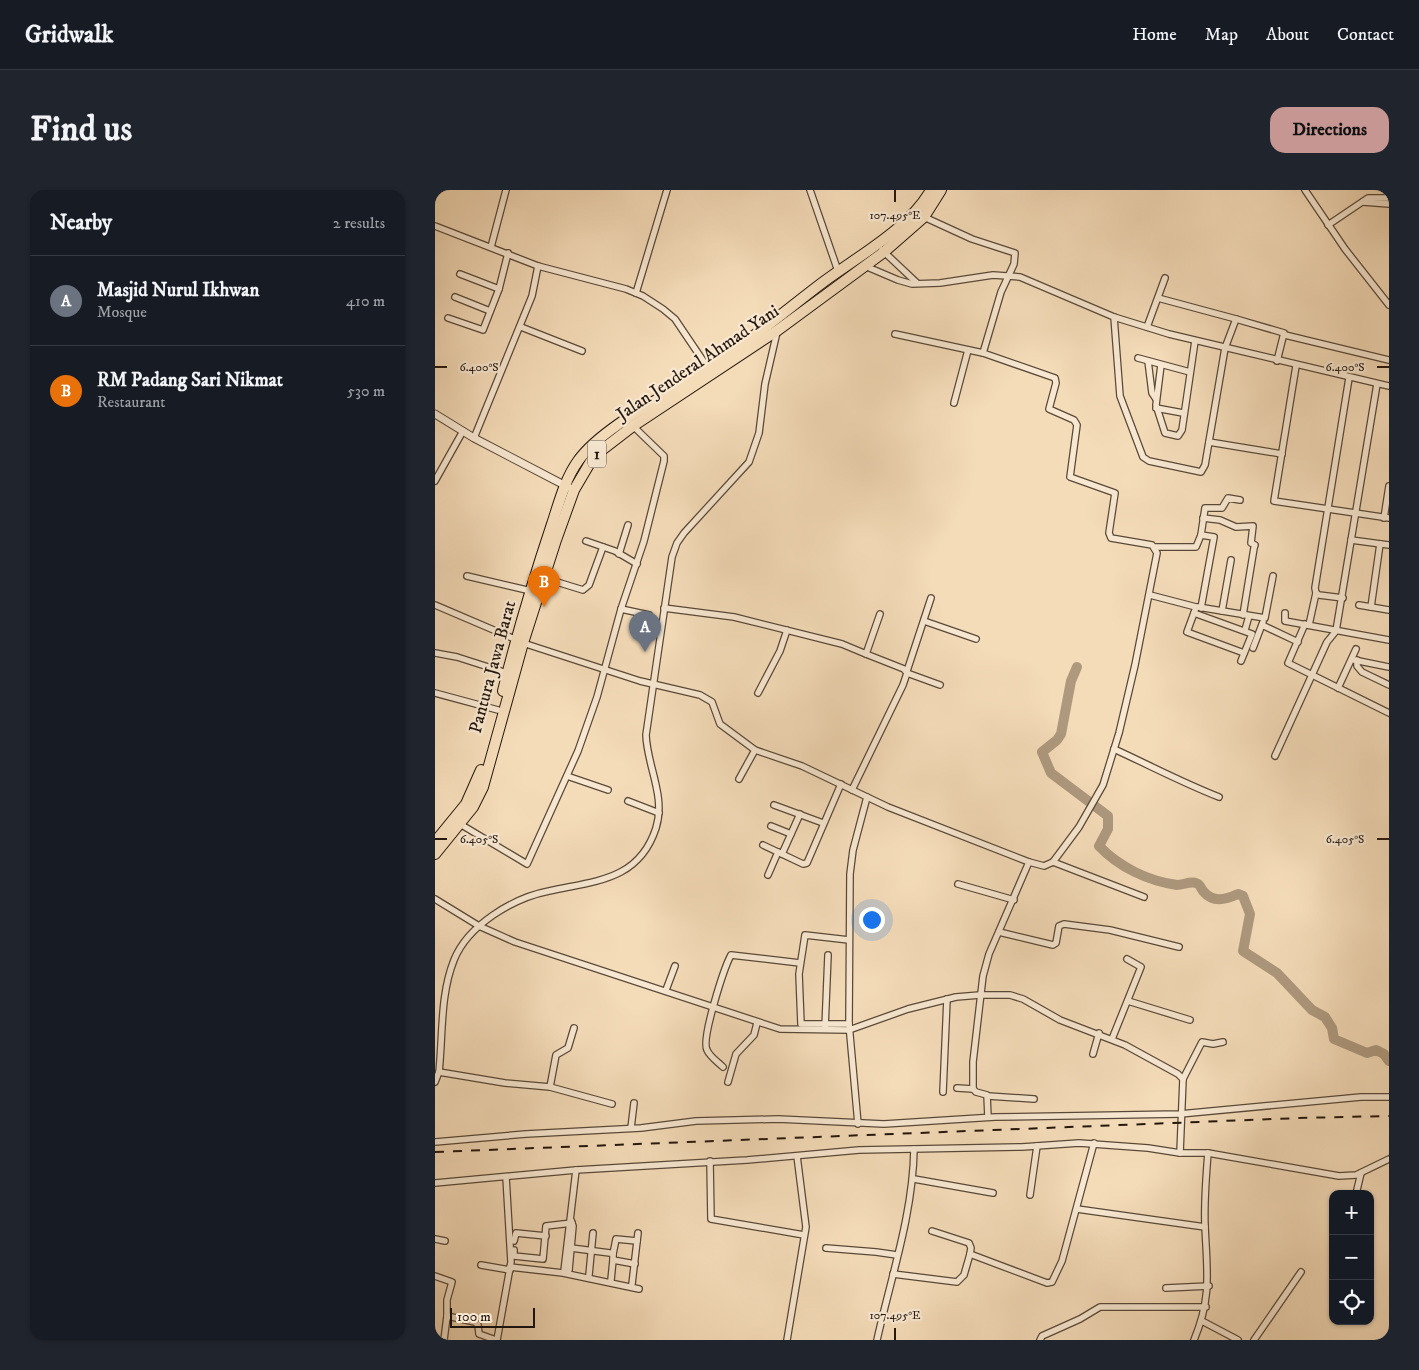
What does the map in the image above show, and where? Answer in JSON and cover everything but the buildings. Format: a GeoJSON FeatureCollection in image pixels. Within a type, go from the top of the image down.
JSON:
{"type":"FeatureCollection","features":[{"type":"Feature","properties":{"kind":"highway","name":"Pantura Jawa Barat"},"geometry":{"type":"LineString","coordinates":[[435,842],[472,793],[483,765],[507,673],[520,641],[531,591],[570,488],[577,462],[599,440],[708,368],[876,244],[916,211],[931,190]]}},
{"type":"Feature","properties":{"kind":"highway","name":"Jalan Jenderal Ahmad Yani"},"geometry":{"type":"LineString","coordinates":[[435,854],[473,807],[483,787],[520,641],[544,578],[570,488],[594,456],[633,426],[778,330],[884,252],[924,218],[941,190]]}},
{"type":"Feature","properties":{"kind":"street"},"geometry":{"type":"LineString","coordinates":[[491,247],[506,190]]}},
{"type":"Feature","properties":{"kind":"street"},"geometry":{"type":"LineString","coordinates":[[636,292],[667,190]]}},
{"type":"Feature","properties":{"kind":"street"},"geometry":{"type":"LineString","coordinates":[[810,190],[838,271]]}},
{"type":"Feature","properties":{"kind":"street"},"geometry":{"type":"LineString","coordinates":[[1305,190],[1328,225],[1389,305]]}},
{"type":"Feature","properties":{"kind":"street"},"geometry":{"type":"LineString","coordinates":[[1328,225],[1373,196],[1389,198]]}},
{"type":"Feature","properties":{"kind":"street"},"geometry":{"type":"LineString","coordinates":[[1363,202],[1389,204]]}},
{"type":"Feature","properties":{"kind":"street"},"geometry":{"type":"LineString","coordinates":[[924,218],[973,239],[1012,250],[1015,253],[1015,259],[1001,292],[983,353]]}},
{"type":"Feature","properties":{"kind":"street"},"geometry":{"type":"LineString","coordinates":[[435,226],[538,266],[636,292],[663,308],[675,319],[708,368]]}},
{"type":"Feature","properties":{"kind":"street"},"geometry":{"type":"LineString","coordinates":[[876,244],[917,284]]}},
{"type":"Feature","properties":{"kind":"street"},"geometry":{"type":"LineString","coordinates":[[448,318],[483,330],[499,289],[508,253]]}},
{"type":"Feature","properties":{"kind":"street"},"geometry":{"type":"LineString","coordinates":[[475,438],[521,327],[532,296],[538,266]]}},
{"type":"Feature","properties":{"kind":"street"},"geometry":{"type":"LineString","coordinates":[[865,266],[898,280],[917,284],[940,284],[1009,275],[1114,317],[1147,327],[1296,366],[1389,386]]}},
{"type":"Feature","properties":{"kind":"street"},"geometry":{"type":"LineString","coordinates":[[460,274],[499,289]]}},
{"type":"Feature","properties":{"kind":"street"},"geometry":{"type":"LineString","coordinates":[[1147,327],[1165,278]]}},
{"type":"Feature","properties":{"kind":"street"},"geometry":{"type":"LineString","coordinates":[[455,297],[490,311]]}},
{"type":"Feature","properties":{"kind":"street"},"geometry":{"type":"LineString","coordinates":[[1158,298],[1282,331],[1285,335],[1389,360]]}},
{"type":"Feature","properties":{"kind":"street"},"geometry":{"type":"LineString","coordinates":[[1114,317],[1120,396],[1143,457],[1201,472],[1204,469],[1225,348],[1236,319]]}},
{"type":"Feature","properties":{"kind":"street"},"geometry":{"type":"LineString","coordinates":[[521,327],[582,351]]}},
{"type":"Feature","properties":{"kind":"street"},"geometry":{"type":"LineString","coordinates":[[435,1082],[439,1072],[445,985],[466,938],[479,926],[516,902],[532,895],[595,883],[627,869],[650,842],[656,828],[659,813],[657,787],[646,746],[653,684],[672,557],[677,542],[743,471],[751,456],[759,433],[765,384],[778,330]]}},
{"type":"Feature","properties":{"kind":"street"},"geometry":{"type":"LineString","coordinates":[[895,334],[983,353],[1055,378],[1056,383],[1049,409],[1074,420],[1077,424],[1070,477],[1115,493],[1109,533],[1111,538],[1155,547],[1196,547],[1201,535],[1205,508],[1222,508],[1228,498],[1240,500]]}},
{"type":"Feature","properties":{"kind":"street"},"geometry":{"type":"LineString","coordinates":[[1277,361],[1285,335]]}},
{"type":"Feature","properties":{"kind":"street"},"geometry":{"type":"LineString","coordinates":[[1161,365],[1156,408],[1165,433],[1180,435],[1195,341]]}},
{"type":"Feature","properties":{"kind":"street"},"geometry":{"type":"LineString","coordinates":[[954,403],[968,350]]}},
{"type":"Feature","properties":{"kind":"street"},"geometry":{"type":"LineString","coordinates":[[1137,358],[1190,372]]}},
{"type":"Feature","properties":{"kind":"street"},"geometry":{"type":"LineString","coordinates":[[1148,361],[1152,393],[1156,400]]}},
{"type":"Feature","properties":{"kind":"street"},"geometry":{"type":"LineString","coordinates":[[1296,366],[1274,501],[1387,518],[1389,489]]}},
{"type":"Feature","properties":{"kind":"street"},"geometry":{"type":"LineString","coordinates":[[1349,378],[1316,593],[1307,625],[1288,663],[1389,713]]}},
{"type":"Feature","properties":{"kind":"street"},"geometry":{"type":"LineString","coordinates":[[1275,756],[1327,642],[1336,631],[1343,598],[1377,384]]}},
{"type":"Feature","properties":{"kind":"street"},"geometry":{"type":"LineString","coordinates":[[1156,408],[1183,413]]}},
{"type":"Feature","properties":{"kind":"street"},"geometry":{"type":"LineString","coordinates":[[435,414],[475,438],[570,488]]}},
{"type":"Feature","properties":{"kind":"street"},"geometry":{"type":"LineString","coordinates":[[460,824],[527,864],[567,776],[597,697],[621,610],[637,564],[665,458],[633,426]]}},
{"type":"Feature","properties":{"kind":"street"},"geometry":{"type":"LineString","coordinates":[[435,481],[463,431]]}},
{"type":"Feature","properties":{"kind":"street"},"geometry":{"type":"LineString","coordinates":[[1209,442],[1282,454]]}},
{"type":"Feature","properties":{"kind":"street"},"geometry":{"type":"LineString","coordinates":[[1203,518],[1220,520],[1236,527],[1253,526],[1251,543],[1255,545],[1245,630]]}},
{"type":"Feature","properties":{"kind":"street"},"geometry":{"type":"LineString","coordinates":[[619,554],[628,524]]}},
{"type":"Feature","properties":{"kind":"street"},"geometry":{"type":"LineString","coordinates":[[1201,535],[1214,537],[1197,609],[1187,632],[1244,653]]}},
{"type":"Feature","properties":{"kind":"street"},"geometry":{"type":"LineString","coordinates":[[1351,540],[1389,545]]}},
{"type":"Feature","properties":{"kind":"street"},"geometry":{"type":"LineString","coordinates":[[586,541],[619,554],[637,564]]}},
{"type":"Feature","properties":{"kind":"street"},"geometry":{"type":"LineString","coordinates":[[1371,608],[1380,544]]}},
{"type":"Feature","properties":{"kind":"street"},"geometry":{"type":"LineString","coordinates":[[544,578],[583,590],[589,585],[603,547]]}},
{"type":"Feature","properties":{"kind":"street"},"geometry":{"type":"LineString","coordinates":[[435,605],[520,641],[653,684],[709,699],[714,705],[720,724],[755,750],[802,766],[867,797],[1029,862],[1044,866],[1053,862],[1093,804],[1103,785],[1114,749],[1150,595],[1157,553],[1155,547]]}},
{"type":"Feature","properties":{"kind":"street"},"geometry":{"type":"LineString","coordinates":[[1222,611],[1231,560]]}},
{"type":"Feature","properties":{"kind":"street"},"geometry":{"type":"LineString","coordinates":[[467,576],[531,591]]}},
{"type":"Feature","properties":{"kind":"street"},"geometry":{"type":"LineString","coordinates":[[1197,609],[1265,618],[1273,576]]}},
{"type":"Feature","properties":{"kind":"street"},"geometry":{"type":"LineString","coordinates":[[1316,593],[1343,598]]}},
{"type":"Feature","properties":{"kind":"street"},"geometry":{"type":"LineString","coordinates":[[1150,595],[1197,609],[1252,634],[1241,661]]}},
{"type":"Feature","properties":{"kind":"street"},"geometry":{"type":"LineString","coordinates":[[852,790],[903,685],[931,598]]}},
{"type":"Feature","properties":{"kind":"street"},"geometry":{"type":"LineString","coordinates":[[1359,605],[1389,610]]}},
{"type":"Feature","properties":{"kind":"street"},"geometry":{"type":"LineString","coordinates":[[664,608],[714,613],[842,644],[940,685]]}},
{"type":"Feature","properties":{"kind":"street"},"geometry":{"type":"LineString","coordinates":[[621,610],[649,615]]}},
{"type":"Feature","properties":{"kind":"street"},"geometry":{"type":"LineString","coordinates":[[1285,613],[1285,621],[1389,640]]}},
{"type":"Feature","properties":{"kind":"street"},"geometry":{"type":"LineString","coordinates":[[866,654],[880,614]]}},
{"type":"Feature","properties":{"kind":"street"},"geometry":{"type":"LineString","coordinates":[[924,621],[976,639]]}},
{"type":"Feature","properties":{"kind":"street"},"geometry":{"type":"LineString","coordinates":[[1253,648],[1263,623],[1298,642]]}},
{"type":"Feature","properties":{"kind":"street"},"geometry":{"type":"LineString","coordinates":[[757,693],[780,650],[787,630]]}},
{"type":"Feature","properties":{"kind":"street"},"geometry":{"type":"LineString","coordinates":[[1338,688],[1354,660],[1356,649]]}},
{"type":"Feature","properties":{"kind":"street"},"geometry":{"type":"LineString","coordinates":[[435,653],[457,657],[507,673]]}},
{"type":"Feature","properties":{"kind":"street"},"geometry":{"type":"LineString","coordinates":[[1354,660],[1389,667]]}},
{"type":"Feature","properties":{"kind":"street"},"geometry":{"type":"LineString","coordinates":[[1354,660],[1362,672],[1389,684]]}},
{"type":"Feature","properties":{"kind":"street"},"geometry":{"type":"LineString","coordinates":[[435,693],[498,710]]}},
{"type":"Feature","properties":{"kind":"street"},"geometry":{"type":"LineString","coordinates":[[1114,749],[1176,776],[1197,789],[1219,796]]}},
{"type":"Feature","properties":{"kind":"street"},"geometry":{"type":"LineString","coordinates":[[739,779],[755,750]]}},
{"type":"Feature","properties":{"kind":"street"},"geometry":{"type":"LineString","coordinates":[[567,776],[608,790]]}},
{"type":"Feature","properties":{"kind":"street"},"geometry":{"type":"LineString","coordinates":[[763,846],[803,864],[807,863],[841,784]]}},
{"type":"Feature","properties":{"kind":"street"},"geometry":{"type":"LineString","coordinates":[[858,1124],[849,1027],[851,862],[867,797]]}},
{"type":"Feature","properties":{"kind":"street"},"geometry":{"type":"LineString","coordinates":[[628,801],[659,813]]}},
{"type":"Feature","properties":{"kind":"street"},"geometry":{"type":"LineString","coordinates":[[774,805],[823,823]]}},
{"type":"Feature","properties":{"kind":"street"},"geometry":{"type":"LineString","coordinates":[[768,875],[800,814]]}},
{"type":"Feature","properties":{"kind":"street"},"geometry":{"type":"LineString","coordinates":[[771,826],[791,834]]}},
{"type":"Feature","properties":{"kind":"street"},"geometry":{"type":"LineString","coordinates":[[1029,862],[987,963],[980,994],[973,1062],[973,1088],[976,1092],[988,1096],[1034,1099]]}},
{"type":"Feature","properties":{"kind":"street"},"geometry":{"type":"LineString","coordinates":[[1053,862],[1144,897]]}},
{"type":"Feature","properties":{"kind":"street"},"geometry":{"type":"LineString","coordinates":[[958,884],[1014,900]]}},
{"type":"Feature","properties":{"kind":"street"},"geometry":{"type":"LineString","coordinates":[[435,899],[479,926],[571,962],[666,990],[780,1029],[849,1027],[947,999],[980,994],[1002,994],[1023,999],[1060,1020],[1112,1039],[1160,1063],[1183,1079]]}},
{"type":"Feature","properties":{"kind":"street"},"geometry":{"type":"LineString","coordinates":[[999,932],[1053,946],[1056,943],[1059,926],[1064,924],[1110,930],[1179,947]]}},
{"type":"Feature","properties":{"kind":"street"},"geometry":{"type":"LineString","coordinates":[[801,1027],[800,963],[805,935],[849,940]]}},
{"type":"Feature","properties":{"kind":"street"},"geometry":{"type":"LineString","coordinates":[[723,1068],[705,1046],[713,1006],[731,955],[800,963]]}},
{"type":"Feature","properties":{"kind":"street"},"geometry":{"type":"LineString","coordinates":[[825,1027],[828,955]]}},
{"type":"Feature","properties":{"kind":"street"},"geometry":{"type":"LineString","coordinates":[[1112,1039],[1141,966],[1127,959]]}},
{"type":"Feature","properties":{"kind":"street"},"geometry":{"type":"LineString","coordinates":[[666,990],[675,966]]}},
{"type":"Feature","properties":{"kind":"street"},"geometry":{"type":"LineString","coordinates":[[943,1092],[947,999]]}},
{"type":"Feature","properties":{"kind":"street"},"geometry":{"type":"LineString","coordinates":[[1128,1001],[1190,1020]]}},
{"type":"Feature","properties":{"kind":"street"},"geometry":{"type":"LineString","coordinates":[[728,1082],[735,1054],[754,1035],[757,1022]]}},
{"type":"Feature","properties":{"kind":"street"},"geometry":{"type":"LineString","coordinates":[[550,1087],[556,1055],[568,1048],[574,1028]]}},
{"type":"Feature","properties":{"kind":"street"},"geometry":{"type":"LineString","coordinates":[[1093,1054],[1099,1033]]}},
{"type":"Feature","properties":{"kind":"street"},"geometry":{"type":"LineString","coordinates":[[1180,1153],[1180,1114],[1183,1079],[1201,1042],[1213,1044],[1223,1042]]}},
{"type":"Feature","properties":{"kind":"street"},"geometry":{"type":"LineString","coordinates":[[439,1072],[505,1083],[550,1087],[613,1104]]}},
{"type":"Feature","properties":{"kind":"street"},"geometry":{"type":"LineString","coordinates":[[957,1088],[973,1088]]}},
{"type":"Feature","properties":{"kind":"street"},"geometry":{"type":"LineString","coordinates":[[988,1096],[988,1117]]}},
{"type":"Feature","properties":{"kind":"street"},"geometry":{"type":"LineString","coordinates":[[435,1142],[631,1128],[696,1121],[778,1119],[858,1124],[988,1117],[1180,1114],[1361,1097],[1389,1097]]}},
{"type":"Feature","properties":{"kind":"street"},"geometry":{"type":"LineString","coordinates":[[631,1128],[634,1103]]}},
{"type":"Feature","properties":{"kind":"street"},"geometry":{"type":"LineString","coordinates":[[970,1254],[1050,1283],[1055,1279],[1077,1209],[1094,1143]]}},
{"type":"Feature","properties":{"kind":"street"},"geometry":{"type":"LineString","coordinates":[[435,1183],[576,1170],[797,1156],[859,1150],[1094,1143],[1180,1153],[1208,1153],[1339,1176],[1361,1173],[1389,1159]]}},
{"type":"Feature","properties":{"kind":"street"},"geometry":{"type":"LineString","coordinates":[[1030,1195],[1037,1146]]}},
{"type":"Feature","properties":{"kind":"street"},"geometry":{"type":"LineString","coordinates":[[877,1340],[914,1179],[914,1149]]}},
{"type":"Feature","properties":{"kind":"street"},"geometry":{"type":"LineString","coordinates":[[1194,1340],[1206,1307],[1209,1286],[1205,1227],[1208,1153]]}},
{"type":"Feature","properties":{"kind":"street"},"geometry":{"type":"LineString","coordinates":[[787,1340],[806,1219],[797,1156]]}},
{"type":"Feature","properties":{"kind":"street"},"geometry":{"type":"LineString","coordinates":[[711,1162],[711,1219],[804,1235]]}},
{"type":"Feature","properties":{"kind":"street"},"geometry":{"type":"LineString","coordinates":[[576,1170],[569,1249],[591,1250],[635,1264]]}},
{"type":"Feature","properties":{"kind":"street"},"geometry":{"type":"LineString","coordinates":[[1357,1190],[1361,1173]]}},
{"type":"Feature","properties":{"kind":"street"},"geometry":{"type":"LineString","coordinates":[[447,1316],[475,1322],[479,1334],[497,1340],[510,1268],[511,1231],[506,1177]]}},
{"type":"Feature","properties":{"kind":"street"},"geometry":{"type":"LineString","coordinates":[[914,1179],[993,1193]]}},
{"type":"Feature","properties":{"kind":"street"},"geometry":{"type":"LineString","coordinates":[[1077,1209],[1205,1227]]}},
{"type":"Feature","properties":{"kind":"street"},"geometry":{"type":"LineString","coordinates":[[542,1267],[547,1225],[571,1222]]}},
{"type":"Feature","properties":{"kind":"street"},"geometry":{"type":"LineString","coordinates":[[893,1274],[957,1282],[964,1275],[971,1248],[969,1243],[932,1231]]}},
{"type":"Feature","properties":{"kind":"street"},"geometry":{"type":"LineString","coordinates":[[589,1275],[593,1233]]}},
{"type":"Feature","properties":{"kind":"street"},"geometry":{"type":"LineString","coordinates":[[632,1284],[638,1233]]}},
{"type":"Feature","properties":{"kind":"street"},"geometry":{"type":"LineString","coordinates":[[543,1259],[514,1256],[514,1236],[516,1234],[545,1236]]}},
{"type":"Feature","properties":{"kind":"street"},"geometry":{"type":"LineString","coordinates":[[435,1239],[445,1241]]}},
{"type":"Feature","properties":{"kind":"street"},"geometry":{"type":"LineString","coordinates":[[611,1280],[616,1239],[637,1241]]}},
{"type":"Feature","properties":{"kind":"street"},"geometry":{"type":"LineString","coordinates":[[826,1248],[876,1252],[897,1256]]}},
{"type":"Feature","properties":{"kind":"street"},"geometry":{"type":"LineString","coordinates":[[481,1265],[563,1273],[639,1289]]}},
{"type":"Feature","properties":{"kind":"street"},"geometry":{"type":"LineString","coordinates":[[1254,1340],[1301,1272]]}},
{"type":"Feature","properties":{"kind":"street"},"geometry":{"type":"LineString","coordinates":[[435,1276],[452,1282],[447,1300],[444,1340]]}},
{"type":"Feature","properties":{"kind":"street"},"geometry":{"type":"LineString","coordinates":[[1166,1288],[1209,1286]]}},
{"type":"Feature","properties":{"kind":"street"},"geometry":{"type":"LineString","coordinates":[[1040,1340],[1042,1336],[1080,1319],[1100,1307],[1206,1307]]}},
{"type":"Feature","properties":{"kind":"street"},"geometry":{"type":"LineString","coordinates":[[1202,1321],[1238,1340]]}},
{"type":"Feature","properties":{"kind":"waterway"},"geometry":{"type":"LineString","coordinates":[[1077,667],[1071,681],[1061,734],[1057,740],[1042,752],[1051,773],[1108,816],[1108,829],[1099,846],[1125,867],[1155,880],[1177,885],[1191,882],[1196,883],[1207,895],[1215,899],[1224,899],[1238,894],[1243,896],[1250,914],[1243,951],[1277,973],[1312,1010],[1325,1017],[1332,1028],[1334,1039],[1367,1053],[1376,1050],[1384,1054],[1389,1061]]}},
{"type":"Feature","properties":{"kind":"railway"},"geometry":{"type":"LineString","coordinates":[[435,1152],[1389,1116]]}},
{"type":"Feature","properties":{"kind":"place","name":"RM Padang Sari Nikmat"},"geometry":{"type":"Point","coordinates":[544,607]}},
{"type":"Feature","properties":{"kind":"place","name":"Masjid Nurul Ikhwan"},"geometry":{"type":"Point","coordinates":[645,652]}}]}
